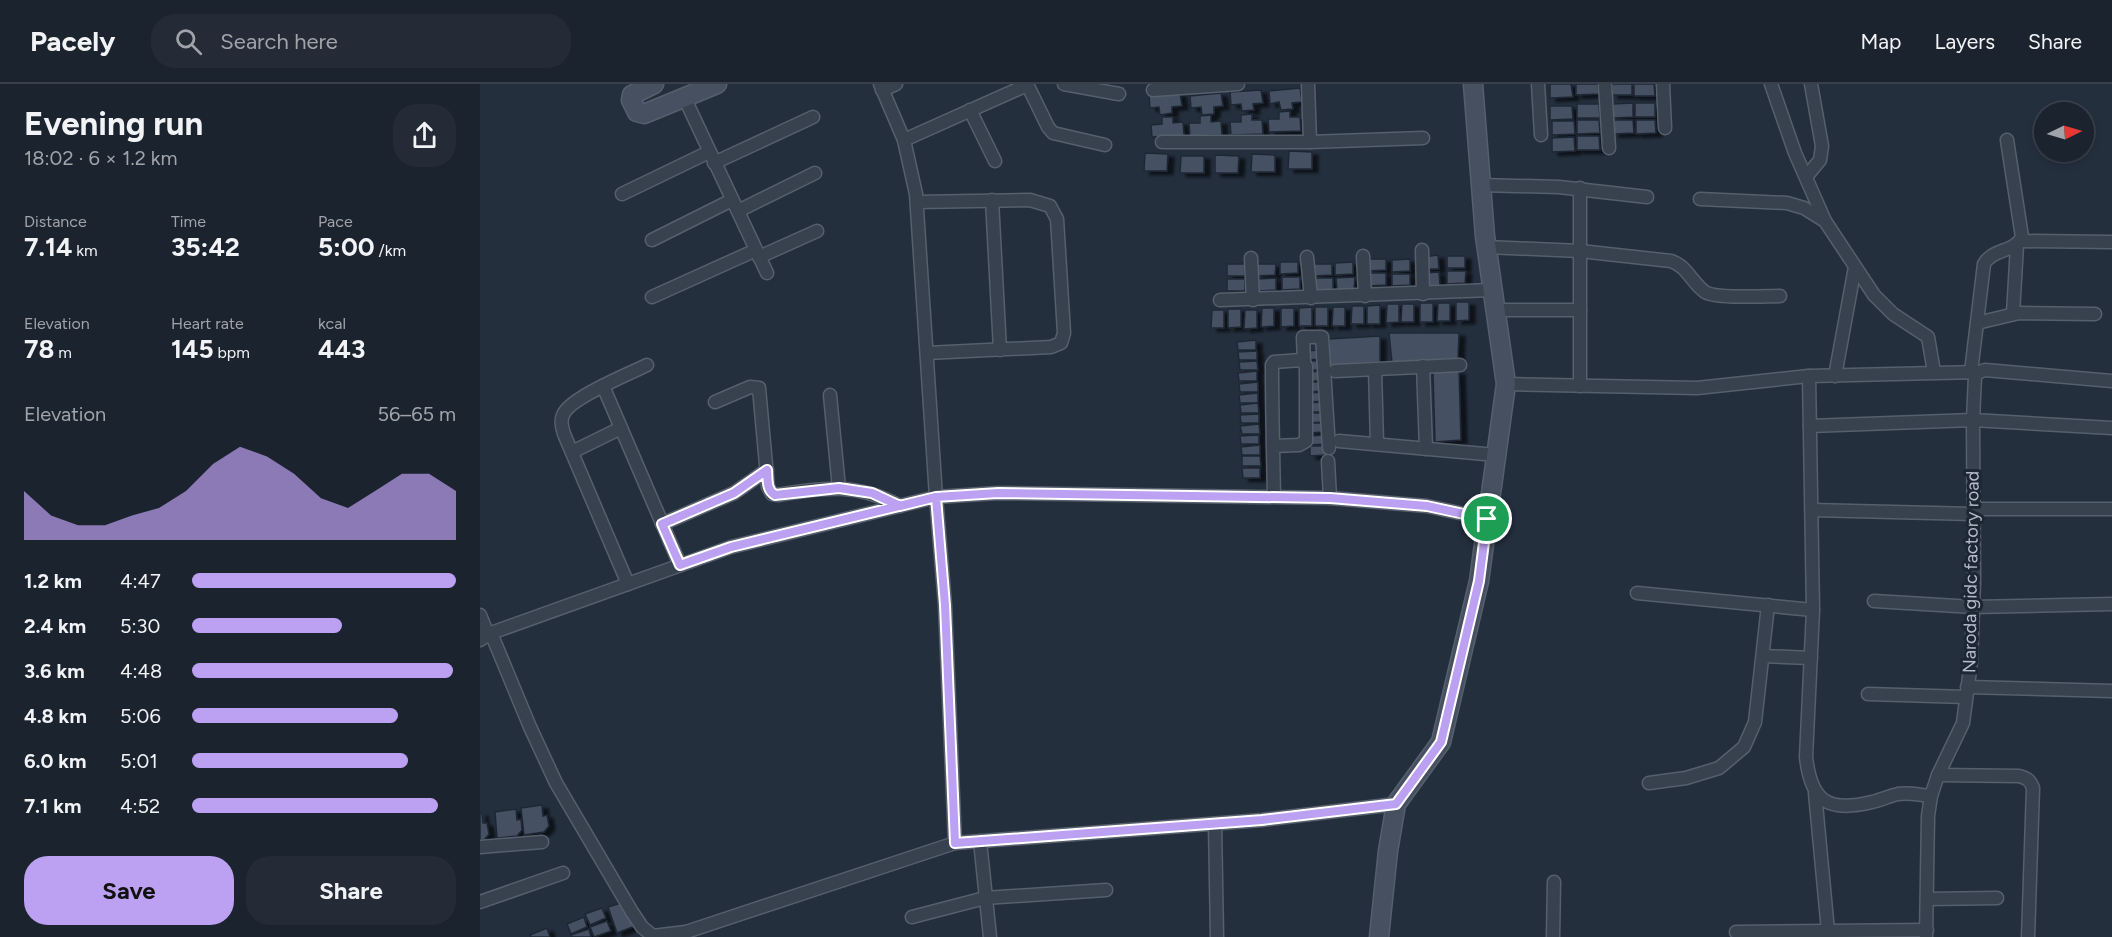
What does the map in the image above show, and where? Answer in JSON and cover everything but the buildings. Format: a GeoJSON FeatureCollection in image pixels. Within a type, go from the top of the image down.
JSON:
{"type":"FeatureCollection","features":[{"type":"Feature","properties":{"kind":"street"},"geometry":{"type":"LineString","coordinates":[[654,84],[632,95],[631,100],[637,112],[644,114],[717,84]]}},
{"type":"Feature","properties":{"kind":"street"},"geometry":{"type":"LineString","coordinates":[[896,84],[881,87],[904,140],[912,171],[916,202],[945,605],[955,843]]}},
{"type":"Feature","properties":{"kind":"street"},"geometry":{"type":"LineString","coordinates":[[904,140],[1027,84],[1048,127],[1053,132],[1105,146]]}},
{"type":"Feature","properties":{"kind":"street"},"geometry":{"type":"LineString","coordinates":[[1064,84],[1119,94]]}},
{"type":"Feature","properties":{"kind":"street"},"geometry":{"type":"LineString","coordinates":[[1153,90],[1238,84]]}},
{"type":"Feature","properties":{"kind":"street"},"geometry":{"type":"LineString","coordinates":[[1308,84],[1310,142]]}},
{"type":"Feature","properties":{"kind":"street"},"geometry":{"type":"LineString","coordinates":[[1378,937],[1396,804],[1441,742],[1479,581],[1506,384],[1486,247],[1473,84]]}},
{"type":"Feature","properties":{"kind":"street"},"geometry":{"type":"LineString","coordinates":[[1538,84],[1541,135]]}},
{"type":"Feature","properties":{"kind":"street"},"geometry":{"type":"LineString","coordinates":[[1605,84],[1609,148]]}},
{"type":"Feature","properties":{"kind":"street"},"geometry":{"type":"LineString","coordinates":[[1663,84],[1665,129]]}},
{"type":"Feature","properties":{"kind":"street"},"geometry":{"type":"LineString","coordinates":[[1771,84],[1825,221],[1874,295],[1893,314],[1928,337],[1934,372]]}},
{"type":"Feature","properties":{"kind":"street"},"geometry":{"type":"LineString","coordinates":[[1806,177],[1820,160],[1822,146],[1811,84]]}},
{"type":"Feature","properties":{"kind":"street"},"geometry":{"type":"LineString","coordinates":[[685,99],[767,273]]}},
{"type":"Feature","properties":{"kind":"street"},"geometry":{"type":"LineString","coordinates":[[970,110],[994,161]]}},
{"type":"Feature","properties":{"kind":"street"},"geometry":{"type":"LineString","coordinates":[[622,194],[813,117]]}},
{"type":"Feature","properties":{"kind":"street"},"geometry":{"type":"LineString","coordinates":[[1162,142],[1310,142],[1423,138]]}},
{"type":"Feature","properties":{"kind":"street"},"geometry":{"type":"LineString","coordinates":[[2007,140],[2023,232],[2019,243],[2013,314]]}},
{"type":"Feature","properties":{"kind":"street"},"geometry":{"type":"LineString","coordinates":[[652,240],[815,173]]}},
{"type":"Feature","properties":{"kind":"street"},"geometry":{"type":"LineString","coordinates":[[1480,185],[1580,188],[1647,197]]}},
{"type":"Feature","properties":{"kind":"street"},"geometry":{"type":"LineString","coordinates":[[1580,188],[1581,386]]}},
{"type":"Feature","properties":{"kind":"street"},"geometry":{"type":"LineString","coordinates":[[1700,199],[1787,202],[1825,221]]}},
{"type":"Feature","properties":{"kind":"street"},"geometry":{"type":"LineString","coordinates":[[992,200],[1000,350]]}},
{"type":"Feature","properties":{"kind":"street"},"geometry":{"type":"LineString","coordinates":[[916,202],[1030,200],[1043,203],[1054,211],[1057,219],[1064,339],[1058,345],[927,353]]}},
{"type":"Feature","properties":{"kind":"street"},"geometry":{"type":"LineString","coordinates":[[652,297],[817,231]]}},
{"type":"Feature","properties":{"kind":"street"},"geometry":{"type":"LineString","coordinates":[[2019,243],[2112,242]]}},
{"type":"Feature","properties":{"kind":"street","name":"Naroda gidc factory road"},"geometry":{"type":"LineString","coordinates":[[1927,934],[1931,796],[1938,775],[1964,723],[1971,662],[1973,420],[1977,323],[1986,260],[2019,243]]}},
{"type":"Feature","properties":{"kind":"street"},"geometry":{"type":"LineString","coordinates":[[1486,247],[1580,251],[1678,263],[1704,291],[1713,295],[1780,296]]}},
{"type":"Feature","properties":{"kind":"street"},"geometry":{"type":"LineString","coordinates":[[1422,250],[1424,294]]}},
{"type":"Feature","properties":{"kind":"street"},"geometry":{"type":"LineString","coordinates":[[1363,256],[1365,296]]}},
{"type":"Feature","properties":{"kind":"street"},"geometry":{"type":"LineString","coordinates":[[1307,257],[1311,298]]}},
{"type":"Feature","properties":{"kind":"street"},"geometry":{"type":"LineString","coordinates":[[1251,258],[1253,300]]}},
{"type":"Feature","properties":{"kind":"street"},"geometry":{"type":"LineString","coordinates":[[1835,376],[1855,267]]}},
{"type":"Feature","properties":{"kind":"street"},"geometry":{"type":"LineString","coordinates":[[1220,300],[1492,290]]}},
{"type":"Feature","properties":{"kind":"street"},"geometry":{"type":"LineString","coordinates":[[1495,310],[1580,310]]}},
{"type":"Feature","properties":{"kind":"street"},"geometry":{"type":"LineString","coordinates":[[1977,323],[2013,314],[2095,314]]}},
{"type":"Feature","properties":{"kind":"street"},"geometry":{"type":"LineString","coordinates":[[1273,446],[1299,445],[1306,441],[1306,366],[1303,338],[1322,337],[1334,444],[1377,444],[1496,455]]}},
{"type":"Feature","properties":{"kind":"street"},"geometry":{"type":"LineString","coordinates":[[1274,496],[1272,365],[1279,362],[1304,362]]}},
{"type":"Feature","properties":{"kind":"street"},"geometry":{"type":"LineString","coordinates":[[628,584],[564,434],[562,416],[580,399],[647,365]]}},
{"type":"Feature","properties":{"kind":"street"},"geometry":{"type":"LineString","coordinates":[[1335,371],[1460,365]]}},
{"type":"Feature","properties":{"kind":"street"},"geometry":{"type":"LineString","coordinates":[[1424,366],[1426,449]]}},
{"type":"Feature","properties":{"kind":"street"},"geometry":{"type":"LineString","coordinates":[[1375,369],[1377,444]]}},
{"type":"Feature","properties":{"kind":"street"},"geometry":{"type":"LineString","coordinates":[[1506,384],[1697,388],[1809,376],[1993,370],[2112,381]]}},
{"type":"Feature","properties":{"kind":"street"},"geometry":{"type":"LineString","coordinates":[[1809,376],[1812,610],[1806,757],[1809,778],[1815,792],[1827,931]]}},
{"type":"Feature","properties":{"kind":"street"},"geometry":{"type":"LineString","coordinates":[[603,386],[680,565]]}},
{"type":"Feature","properties":{"kind":"street"},"geometry":{"type":"LineString","coordinates":[[715,402],[750,387],[759,388],[768,487],[775,495],[839,488],[872,493],[900,506]]}},
{"type":"Feature","properties":{"kind":"street"},"geometry":{"type":"LineString","coordinates":[[830,395],[839,488]]}},
{"type":"Feature","properties":{"kind":"street"},"geometry":{"type":"LineString","coordinates":[[1810,426],[1973,420],[2112,428]]}},
{"type":"Feature","properties":{"kind":"street"},"geometry":{"type":"LineString","coordinates":[[572,452],[621,428]]}},
{"type":"Feature","properties":{"kind":"street"},"geometry":{"type":"LineString","coordinates":[[1328,461],[1330,498]]}},
{"type":"Feature","properties":{"kind":"street"},"geometry":{"type":"LineString","coordinates":[[662,524],[734,493],[767,470]]}},
{"type":"Feature","properties":{"kind":"street"},"geometry":{"type":"LineString","coordinates":[[486,636],[731,547],[936,497],[998,493],[1330,498],[1427,506],[1487,519]]}},
{"type":"Feature","properties":{"kind":"street"},"geometry":{"type":"LineString","coordinates":[[1812,510],[1973,512],[2112,509]]}},
{"type":"Feature","properties":{"kind":"street"},"geometry":{"type":"LineString","coordinates":[[1637,593],[1812,610]]}},
{"type":"Feature","properties":{"kind":"street"},"geometry":{"type":"LineString","coordinates":[[1874,601],[1973,607],[2112,604]]}},
{"type":"Feature","properties":{"kind":"street"},"geometry":{"type":"LineString","coordinates":[[1649,783],[1686,778],[1719,768],[1744,747],[1755,722],[1768,605]]}},
{"type":"Feature","properties":{"kind":"street"},"geometry":{"type":"LineString","coordinates":[[480,615],[486,636],[556,783],[632,912],[642,927],[653,936],[686,932],[955,843],[1262,820],[1396,804]]}},
{"type":"Feature","properties":{"kind":"street"},"geometry":{"type":"LineString","coordinates":[[1763,656],[1811,658]]}},
{"type":"Feature","properties":{"kind":"street"},"geometry":{"type":"LineString","coordinates":[[1868,694],[2112,691]]}},
{"type":"Feature","properties":{"kind":"street"},"geometry":{"type":"LineString","coordinates":[[1938,775],[2019,776],[2031,782],[2028,937]]}},
{"type":"Feature","properties":{"kind":"street"},"geometry":{"type":"LineString","coordinates":[[1815,792],[1825,801],[1852,806],[1900,794],[1931,796]]}},
{"type":"Feature","properties":{"kind":"street"},"geometry":{"type":"LineString","coordinates":[[1215,824],[1216,937]]}},
{"type":"Feature","properties":{"kind":"street"},"geometry":{"type":"LineString","coordinates":[[980,841],[990,937]]}},
{"type":"Feature","properties":{"kind":"street"},"geometry":{"type":"LineString","coordinates":[[480,847],[542,842]]}},
{"type":"Feature","properties":{"kind":"street"},"geometry":{"type":"LineString","coordinates":[[480,902],[563,873]]}},
{"type":"Feature","properties":{"kind":"street"},"geometry":{"type":"LineString","coordinates":[[1553,937],[1554,882]]}},
{"type":"Feature","properties":{"kind":"street"},"geometry":{"type":"LineString","coordinates":[[912,917],[985,898],[1106,890]]}},
{"type":"Feature","properties":{"kind":"street"},"geometry":{"type":"LineString","coordinates":[[1927,899],[1997,898]]}},
{"type":"Feature","properties":{"kind":"street"},"geometry":{"type":"LineString","coordinates":[[1736,932],[1827,931],[1860,934],[1927,934]]}},
{"type":"Feature","properties":{"kind":"route"},"geometry":{"type":"LineString","coordinates":[[1487,519],[1427,506],[1330,498],[998,493],[936,497],[731,547],[680,565],[662,524],[734,493],[767,470],[768,487],[775,495],[839,488],[872,493],[884,497],[900,506],[936,497],[945,605],[955,843],[1262,820],[1396,804],[1441,742],[1479,581],[1487,519]]}}]}
